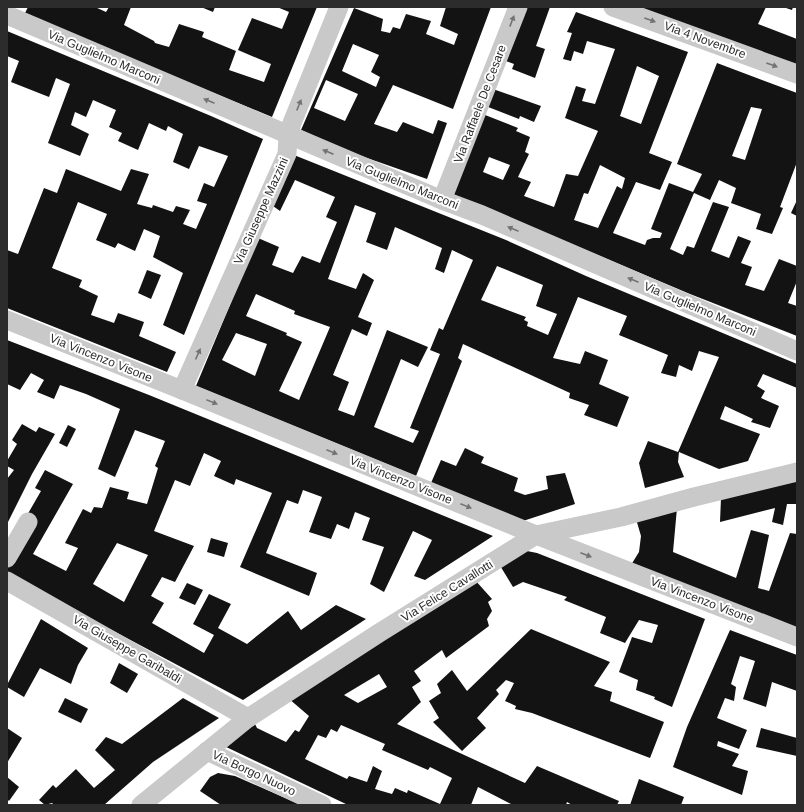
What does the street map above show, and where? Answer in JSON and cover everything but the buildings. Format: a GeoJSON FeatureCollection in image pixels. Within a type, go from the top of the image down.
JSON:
{"type":"FeatureCollection","features":[{"type":"Feature","properties":{"kind":"street","name":"Via Giuseppe Mazzini"},"geometry":{"type":"LineString","coordinates":[[182,390],[287,154],[288,136],[292,123],[339,7]]}},
{"type":"Feature","properties":{"kind":"street","name":"Via Raffaele De Cesare"},"geometry":{"type":"LineString","coordinates":[[442,200],[518,7]]}},
{"type":"Feature","properties":{"kind":"street","name":"Via 4 Novembre"},"geometry":{"type":"LineString","coordinates":[[613,7],[797,74]]}},
{"type":"Feature","properties":{"kind":"street","name":"Via Guglielmo Marconi"},"geometry":{"type":"LineString","coordinates":[[15,14],[288,136],[482,215],[797,351]]}},
{"type":"Feature","properties":{"kind":"street","name":"Via Vincenzo Visone"},"geometry":{"type":"LineString","coordinates":[[7,320],[536,535],[797,637]]}},
{"type":"Feature","properties":{"kind":"street","name":"Via Felice Cavallotti"},"geometry":{"type":"LineString","coordinates":[[141,805],[248,718],[379,633],[536,535],[621,517],[694,497],[797,472]]}},
{"type":"Feature","properties":{"kind":"street"},"geometry":{"type":"LineString","coordinates":[[7,558],[28,522]]}},
{"type":"Feature","properties":{"kind":"street","name":"Via Giuseppe Garibaldi"},"geometry":{"type":"LineString","coordinates":[[7,581],[248,718]]}},
{"type":"Feature","properties":{"kind":"street","name":"Via Borgo Nuovo"},"geometry":{"type":"LineString","coordinates":[[207,751],[322,805]]}}]}
